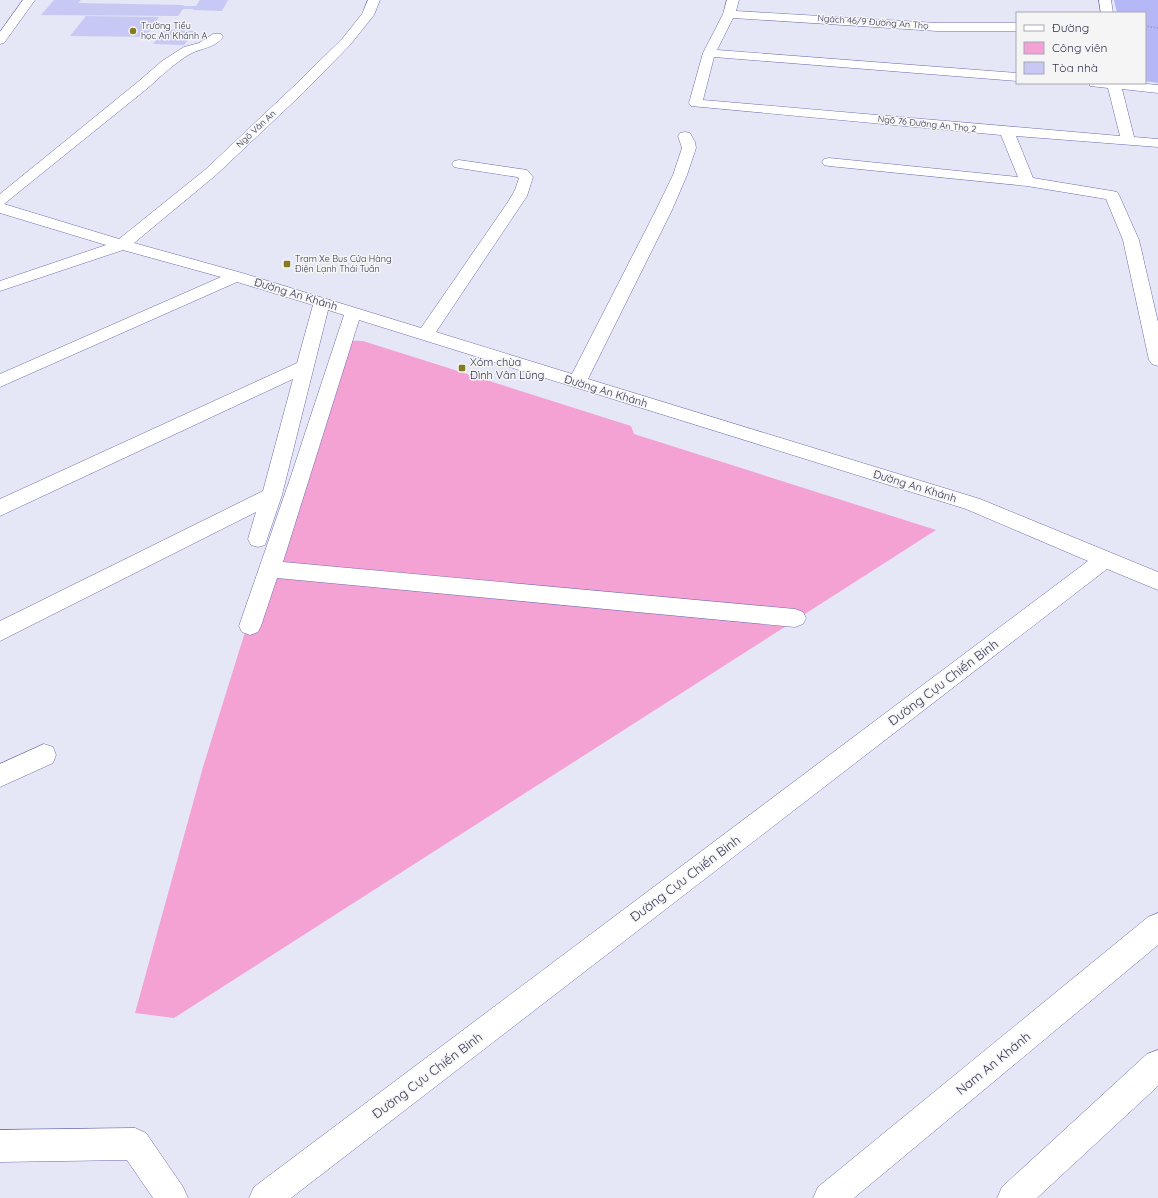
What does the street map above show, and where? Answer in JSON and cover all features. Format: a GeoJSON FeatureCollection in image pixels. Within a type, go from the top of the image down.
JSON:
{"type":"FeatureCollection","features":[{"type":"Feature","properties":{"kind":"street"},"geometry":{"type":"LineString","coordinates":[[0,40],[29,0]]}},
{"type":"Feature","properties":{"kind":"street","name":"Ngõ Vân An"},"geometry":{"type":"LineString","coordinates":[[122,245],[211,172],[298,90],[346,42],[368,15],[374,0]]}},
{"type":"Feature","properties":{"kind":"street"},"geometry":{"type":"LineString","coordinates":[[733,0],[729,14],[709,53],[1016,77]]}},
{"type":"Feature","properties":{"kind":"street"},"geometry":{"type":"LineString","coordinates":[[1104,0],[1107,12]]}},
{"type":"Feature","properties":{"kind":"street","name":"Ngách 46/9 Đường An Thọ"},"geometry":{"type":"LineString","coordinates":[[729,14],[937,26],[1016,27]]}},
{"type":"Feature","properties":{"kind":"street"},"geometry":{"type":"LineString","coordinates":[[0,201],[144,84],[166,64],[188,50],[203,46],[217,37]]}},
{"type":"Feature","properties":{"kind":"street","name":"Ngõ 76 Đường An Thọ 2"},"geometry":{"type":"LineString","coordinates":[[709,53],[696,103],[1007,132],[1158,143]]}},
{"type":"Feature","properties":{"kind":"street"},"geometry":{"type":"LineString","coordinates":[[1110,84],[1158,89]]}},
{"type":"Feature","properties":{"kind":"street"},"geometry":{"type":"LineString","coordinates":[[1124,85],[1128,141]]}},
{"type":"Feature","properties":{"kind":"street"},"geometry":{"type":"LineString","coordinates":[[1007,132],[1027,182]]}},
{"type":"Feature","properties":{"kind":"street"},"geometry":{"type":"LineString","coordinates":[[577,382],[673,189],[689,148],[685,136]]}},
{"type":"Feature","properties":{"kind":"street"},"geometry":{"type":"LineString","coordinates":[[830,162],[1027,182],[1112,195],[1131,240],[1158,360]]}},
{"type":"Feature","properties":{"kind":"street"},"geometry":{"type":"LineString","coordinates":[[425,334],[520,195],[526,182],[526,177],[522,173],[459,164]]}},
{"type":"Feature","properties":{"kind":"street","name":"Đường An Khánh"},"geometry":{"type":"LineString","coordinates":[[0,208],[122,245],[236,276],[322,302],[973,504],[1158,581]]}},
{"type":"Feature","properties":{"kind":"street"},"geometry":{"type":"LineString","coordinates":[[0,286],[122,245]]}},
{"type":"Feature","properties":{"kind":"street"},"geometry":{"type":"LineString","coordinates":[[0,380],[236,276]]}},
{"type":"Feature","properties":{"kind":"street"},"geometry":{"type":"LineString","coordinates":[[258,539],[272,495],[322,302]]}},
{"type":"Feature","properties":{"kind":"street"},"geometry":{"type":"LineString","coordinates":[[250,626],[300,479],[353,312]]}},
{"type":"Feature","properties":{"kind":"street"},"geometry":{"type":"LineString","coordinates":[[0,508],[304,367]]}},
{"type":"Feature","properties":{"kind":"street"},"geometry":{"type":"LineString","coordinates":[[0,632],[272,495]]}},
{"type":"Feature","properties":{"kind":"street","name":"Đường Cựu Chiến Binh"},"geometry":{"type":"LineString","coordinates":[[265,1198],[1105,559]]}},
{"type":"Feature","properties":{"kind":"street"},"geometry":{"type":"LineString","coordinates":[[270,569],[796,618]]}},
{"type":"Feature","properties":{"kind":"street"},"geometry":{"type":"LineString","coordinates":[[0,776],[44,755]]}},
{"type":"Feature","properties":{"kind":"street","name":"Nam An Khánh"},"geometry":{"type":"LineString","coordinates":[[829,1198],[1158,927]]}},
{"type":"Feature","properties":{"kind":"street"},"geometry":{"type":"LineString","coordinates":[[1013,1198],[1158,1066]]}},
{"type":"Feature","properties":{"kind":"street"},"geometry":{"type":"LineString","coordinates":[[0,1146],[135,1144],[172,1198]]}},
{"type":"Feature","properties":{"kind":"path"},"geometry":{"type":"LineString","coordinates":[[1146,26],[1158,28]]}},
{"type":"Feature","properties":{"kind":"green space"},"geometry":{"type":"Polygon","coordinates":[[[336,340],[363,341],[631,426],[634,434],[936,530],[174,1018],[135,1013],[203,767],[336,340]]]}},
{"type":"Feature","properties":{"kind":"water"},"geometry":{"type":"Polygon","coordinates":[[[1114,0],[1158,0],[1158,83],[1146,81],[1146,12],[1117,12],[1114,0]]]}},
{"type":"Feature","properties":{"kind":"building"},"geometry":{"type":"Polygon","coordinates":[[[54,0],[81,0],[78,3],[196,6],[200,0],[228,0],[222,11],[183,9],[178,16],[41,15],[54,0]]]}},
{"type":"Feature","properties":{"kind":"building"},"geometry":{"type":"Polygon","coordinates":[[[86,16],[159,17],[146,37],[70,36],[86,16]]]}},
{"type":"Feature","properties":{"kind":"building"},"geometry":{"type":"Polygon","coordinates":[[[165,29],[195,31],[184,45],[153,44],[165,29]]]}},
{"type":"Feature","properties":{"kind":"place","name":"Trường Tiểu học An Khánh A"},"geometry":{"type":"Point","coordinates":[133,31]}},
{"type":"Feature","properties":{"kind":"place","name":"Trạm Xe Bus Cửa Hàng Điện Lạnh Thái Tuấn"},"geometry":{"type":"Point","coordinates":[287,264]}},
{"type":"Feature","properties":{"kind":"place","name":"Xóm chùa Đình Vân Lũng"},"geometry":{"type":"Point","coordinates":[462,368]}}]}
